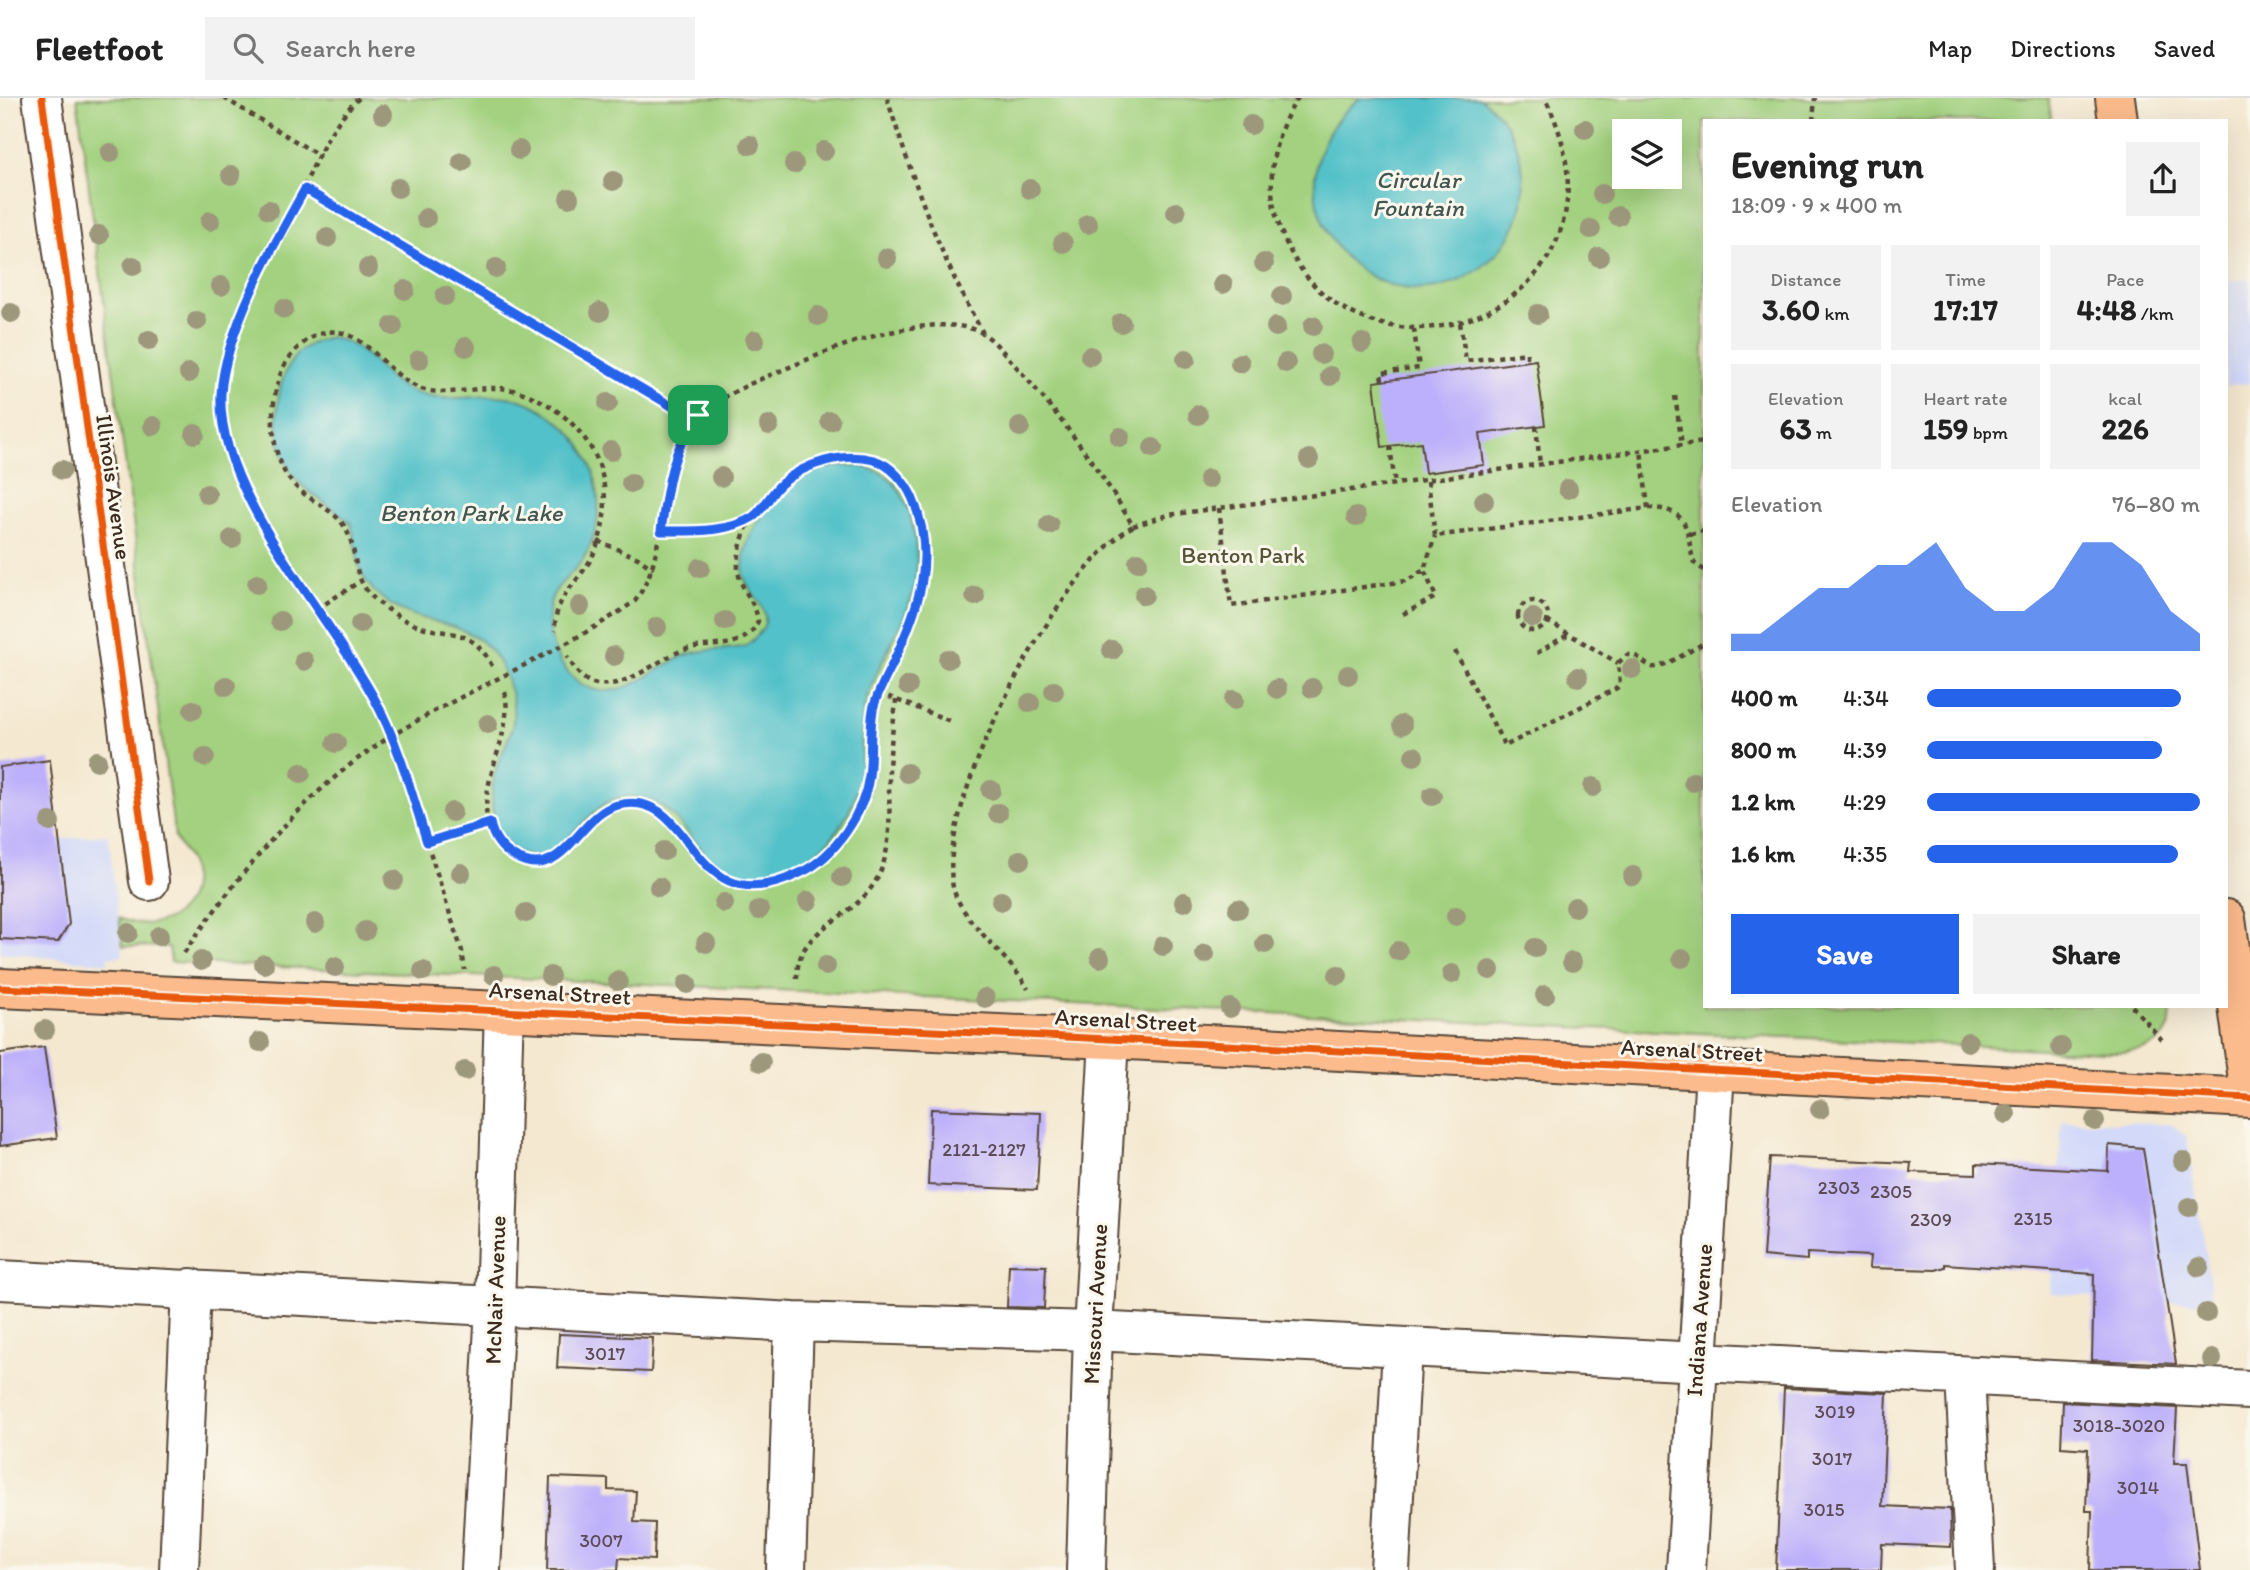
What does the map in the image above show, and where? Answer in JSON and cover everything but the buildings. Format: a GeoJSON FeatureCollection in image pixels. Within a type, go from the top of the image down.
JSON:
{"type":"FeatureCollection","features":[{"type":"Feature","properties":{"kind":"main road"},"geometry":{"type":"LineString","coordinates":[[2115,98],[2118,119]]}},
{"type":"Feature","properties":{"kind":"main road"},"geometry":{"type":"LineString","coordinates":[[2228,934],[2250,1096]]}},
{"type":"Feature","properties":{"kind":"main road","name":"Arsenal Street"},"geometry":{"type":"LineString","coordinates":[[0,988],[504,1009],[2250,1096]]}},
{"type":"Feature","properties":{"kind":"street","name":"Illinois Avenue"},"geometry":{"type":"LineString","coordinates":[[42,98],[149,881]]}},
{"type":"Feature","properties":{"kind":"street","name":"McNair Avenue"},"geometry":{"type":"LineString","coordinates":[[481,1570],[495,1306],[504,1009]]}},
{"type":"Feature","properties":{"kind":"street","name":"Missouri Avenue"},"geometry":{"type":"LineString","coordinates":[[1086,1570],[1093,1331],[1110,1039]]}},
{"type":"Feature","properties":{"kind":"street","name":"Indiana Avenue"},"geometry":{"type":"LineString","coordinates":[[1686,1570],[1715,1070]]}},
{"type":"Feature","properties":{"kind":"street"},"geometry":{"type":"LineString","coordinates":[[0,1280],[191,1288],[794,1322],[1093,1331],[1696,1364],[2250,1390]]}},
{"type":"Feature","properties":{"kind":"street"},"geometry":{"type":"LineString","coordinates":[[179,1570],[191,1288]]}},
{"type":"Feature","properties":{"kind":"street"},"geometry":{"type":"LineString","coordinates":[[786,1570],[794,1322]]}},
{"type":"Feature","properties":{"kind":"street"},"geometry":{"type":"LineString","coordinates":[[1390,1570],[1402,1347]]}},
{"type":"Feature","properties":{"kind":"street"},"geometry":{"type":"LineString","coordinates":[[1965,1376],[1975,1570]]}},
{"type":"Feature","properties":{"kind":"path"},"geometry":{"type":"LineString","coordinates":[[224,98],[320,156]]}},
{"type":"Feature","properties":{"kind":"path"},"geometry":{"type":"LineString","coordinates":[[359,98],[333,130],[276,242],[239,326],[221,392],[222,413],[226,437],[250,499],[281,555],[373,695],[391,736],[462,951],[465,976]]}},
{"type":"Feature","properties":{"kind":"path"},"geometry":{"type":"LineString","coordinates":[[887,98],[912,178],[937,243],[983,334],[1047,401],[1099,470],[1133,526]]}},
{"type":"Feature","properties":{"kind":"path"},"geometry":{"type":"LineString","coordinates":[[1298,98],[1277,141],[1272,174],[1274,207],[1283,239],[1300,267],[1322,292],[1350,311],[1381,323],[1414,329],[1460,323],[1493,310],[1522,290],[1545,263],[1561,232],[1569,198],[1569,163],[1561,129],[1545,98]]}},
{"type":"Feature","properties":{"kind":"path"},"geometry":{"type":"LineString","coordinates":[[1813,119],[1815,98]]}},
{"type":"Feature","properties":{"kind":"path"},"geometry":{"type":"LineString","coordinates":[[305,189],[673,407],[698,415]]}},
{"type":"Feature","properties":{"kind":"path"},"geometry":{"type":"LineString","coordinates":[[1460,323],[1466,361],[1527,353],[1527,361]]}},
{"type":"Feature","properties":{"kind":"path"},"geometry":{"type":"LineString","coordinates":[[184,953],[255,860],[297,813],[352,765],[391,736],[635,601],[647,585],[653,569],[674,457],[685,433],[698,415],[780,371],[830,349],[885,332],[920,327],[959,328],[983,334]]}},
{"type":"Feature","properties":{"kind":"path"},"geometry":{"type":"LineString","coordinates":[[1382,380],[1381,373],[1419,368],[1414,329]]}},
{"type":"Feature","properties":{"kind":"path"},"geometry":{"type":"LineString","coordinates":[[492,666],[477,642],[459,633],[413,624],[377,601],[359,582],[343,524],[312,502],[289,479],[282,467],[274,434],[276,389],[289,356],[300,345],[325,332],[336,331],[352,336],[367,346],[403,382],[425,390],[446,393],[501,388],[541,400],[556,410],[583,436],[602,473],[605,495],[598,541],[585,567],[558,604],[555,631]]}},
{"type":"Feature","properties":{"kind":"path"},"geometry":{"type":"LineString","coordinates":[[1675,396],[1682,445]]}},
{"type":"Feature","properties":{"kind":"path"},"geometry":{"type":"LineString","coordinates":[[1536,426],[1540,465]]}},
{"type":"Feature","properties":{"kind":"path"},"geometry":{"type":"LineString","coordinates":[[1028,989],[1019,974],[964,908],[953,890],[952,842],[966,792],[979,760],[1048,623],[1095,557],[1117,536],[1133,526],[1168,515],[1703,442]]}},
{"type":"Feature","properties":{"kind":"path"},"geometry":{"type":"LineString","coordinates":[[1390,446],[1395,485]]}},
{"type":"Feature","properties":{"kind":"path"},"geometry":{"type":"LineString","coordinates":[[1642,450],[1648,508]]}},
{"type":"Feature","properties":{"kind":"path"},"geometry":{"type":"LineString","coordinates":[[505,692],[506,725],[489,782],[493,835],[508,853],[521,860],[548,861],[561,855],[603,810],[637,803],[668,819],[718,877],[747,887],[783,880],[820,861],[851,822],[869,777],[873,710],[914,618],[923,590],[926,563],[923,538],[908,490],[896,474],[878,461],[857,457],[827,460],[782,483],[753,517],[744,534],[738,560],[742,589],[757,612],[755,629],[747,636],[737,641],[672,654],[634,676],[610,684],[594,684],[583,678],[567,656]]}},
{"type":"Feature","properties":{"kind":"path"},"geometry":{"type":"LineString","coordinates":[[1219,508],[1231,606],[1406,581],[1424,570],[1435,536],[1429,481]]}},
{"type":"Feature","properties":{"kind":"path"},"geometry":{"type":"LineString","coordinates":[[1435,536],[1648,508],[1671,512],[1683,521],[1690,534],[1694,563],[1703,569]]}},
{"type":"Feature","properties":{"kind":"path"},"geometry":{"type":"LineString","coordinates":[[661,531],[705,530],[753,517]]}},
{"type":"Feature","properties":{"kind":"path"},"geometry":{"type":"LineString","coordinates":[[1690,534],[1703,531]]}},
{"type":"Feature","properties":{"kind":"path"},"geometry":{"type":"LineString","coordinates":[[598,541],[638,558],[653,569]]}},
{"type":"Feature","properties":{"kind":"path"},"geometry":{"type":"LineString","coordinates":[[1403,614],[1436,597],[1424,570]]}},
{"type":"Feature","properties":{"kind":"path"},"geometry":{"type":"LineString","coordinates":[[317,609],[359,582]]}},
{"type":"Feature","properties":{"kind":"path"},"geometry":{"type":"LineString","coordinates":[[1547,621],[1541,628],[1528,630],[1518,621],[1519,611],[1525,604],[1535,601],[1544,606],[1547,621],[1618,663]]}},
{"type":"Feature","properties":{"kind":"path"},"geometry":{"type":"LineString","coordinates":[[1537,653],[1569,634]]}},
{"type":"Feature","properties":{"kind":"path"},"geometry":{"type":"LineString","coordinates":[[1618,663],[1627,654],[1633,654],[1640,656],[1649,666],[1658,667],[1703,644]]}},
{"type":"Feature","properties":{"kind":"path"},"geometry":{"type":"LineString","coordinates":[[1455,651],[1505,747],[1617,688],[1620,684],[1618,663]]}},
{"type":"Feature","properties":{"kind":"path"},"geometry":{"type":"LineString","coordinates":[[879,693],[953,722]]}},
{"type":"Feature","properties":{"kind":"path"},"geometry":{"type":"LineString","coordinates":[[797,979],[798,960],[812,936],[855,904],[871,888],[878,875],[889,833],[889,768],[896,699]]}},
{"type":"Feature","properties":{"kind":"path"},"geometry":{"type":"LineString","coordinates":[[427,842],[490,823]]}},
{"type":"Feature","properties":{"kind":"path"},"geometry":{"type":"LineString","coordinates":[[2134,1008],[2162,1040]]}},
{"type":"Feature","properties":{"kind":"shaded area"},"geometry":{"type":"Polygon","coordinates":[[[2250,279],[2250,383],[2228,386],[2228,282],[2250,279]]]}},
{"type":"Feature","properties":{"kind":"shaded area"},"geometry":{"type":"Polygon","coordinates":[[[108,834],[123,956],[108,957],[108,963],[0,953],[0,847],[108,834]]]}},
{"type":"Feature","properties":{"kind":"shaded area"},"geometry":{"type":"Polygon","coordinates":[[[2062,1121],[2173,1125],[2187,1137],[2213,1304],[2050,1293],[2062,1121]]]}},
{"type":"Feature","properties":{"kind":"green space","name":"Benton Park"},"geometry":{"type":"Polygon","coordinates":[[[77,98],[2048,98],[2052,119],[1703,119],[1703,1008],[2170,1008],[2167,1031],[2153,1045],[2131,1051],[2107,1052],[171,962],[169,947],[123,946],[119,918],[148,924],[173,916],[183,908],[189,896],[191,866],[175,838],[77,98]]]}},
{"type":"Feature","properties":{"kind":"water","name":"Circular Fountain"},"geometry":{"type":"Polygon","coordinates":[[[1360,98],[1480,98],[1501,117],[1515,140],[1519,153],[1523,181],[1522,205],[1511,235],[1483,266],[1442,286],[1402,288],[1366,274],[1338,248],[1320,214],[1315,175],[1328,135],[1360,98]]]}},
{"type":"Feature","properties":{"kind":"water","name":"Benton Park Lake"},"geometry":{"type":"Polygon","coordinates":[[[330,337],[357,348],[392,380],[416,393],[452,398],[500,396],[534,405],[553,417],[581,446],[596,482],[597,521],[583,559],[553,595],[549,625],[552,642],[567,671],[578,682],[592,689],[607,691],[629,686],[678,658],[703,651],[746,646],[756,637],[762,629],[765,615],[748,586],[743,561],[753,531],[762,516],[796,481],[836,466],[854,466],[872,469],[892,481],[906,502],[916,544],[917,569],[913,591],[867,698],[862,723],[861,764],[852,803],[844,821],[820,850],[787,870],[768,877],[744,879],[725,872],[709,858],[664,808],[645,798],[622,797],[607,802],[559,847],[546,854],[533,857],[508,845],[496,825],[492,801],[494,776],[513,723],[510,690],[497,659],[482,642],[464,631],[424,619],[384,600],[362,575],[351,524],[297,480],[282,452],[278,435],[278,399],[288,367],[304,348],[330,337]]]}},
{"type":"Feature","properties":{"kind":"cycle path"},"geometry":{"type":"LineString","coordinates":[[42,98],[149,881]]}},
{"type":"Feature","properties":{"kind":"cycle path"},"geometry":{"type":"LineString","coordinates":[[0,988],[1109,1039],[2250,1098]]}},
{"type":"Feature","properties":{"kind":"route"},"geometry":{"type":"LineString","coordinates":[[305,189],[673,407],[698,415],[685,433],[674,457],[661,531],[705,530],[753,517],[782,483],[800,471],[827,460],[857,457],[878,461],[896,474],[917,509],[926,563],[923,590],[914,618],[873,710],[869,777],[851,822],[837,843],[820,861],[803,872],[762,886],[747,887],[718,877],[668,819],[654,809],[637,803],[619,804],[603,810],[587,824],[561,855],[548,861],[536,863],[521,860],[508,853],[493,835],[490,823],[427,842],[385,719],[373,695],[263,526],[226,437],[221,392],[231,348],[276,242],[305,189]]}}]}
